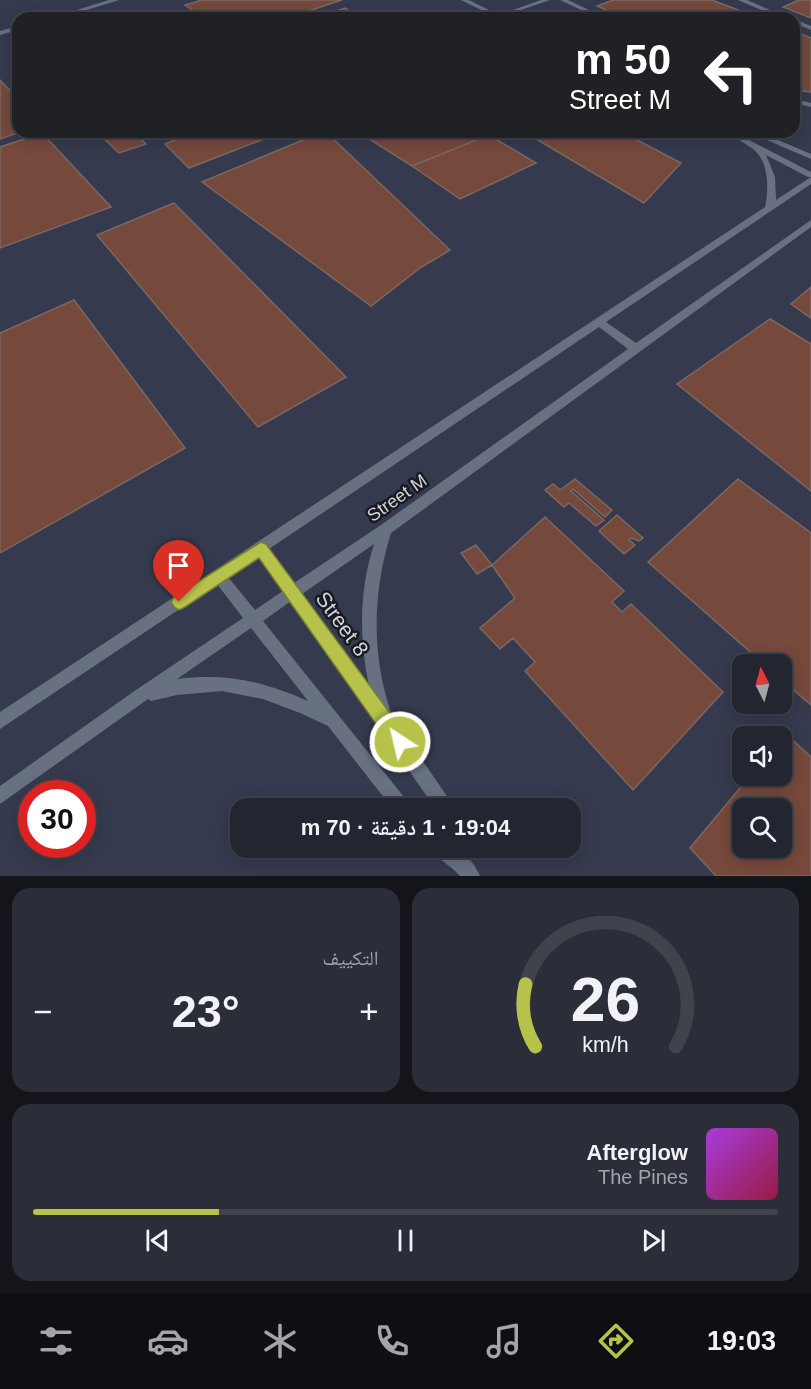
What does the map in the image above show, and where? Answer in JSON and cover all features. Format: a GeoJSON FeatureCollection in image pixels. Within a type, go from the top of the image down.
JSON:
{"type":"FeatureCollection","features":[{"type":"Feature","properties":{"kind":"street"},"geometry":{"type":"LineString","coordinates":[[75,12],[116,0]]}},
{"type":"Feature","properties":{"kind":"street"},"geometry":{"type":"LineString","coordinates":[[464,0],[489,12]]}},
{"type":"Feature","properties":{"kind":"street"},"geometry":{"type":"LineString","coordinates":[[514,12],[547,0]]}},
{"type":"Feature","properties":{"kind":"street"},"geometry":{"type":"LineString","coordinates":[[563,0],[590,12]]}},
{"type":"Feature","properties":{"kind":"street"},"geometry":{"type":"LineString","coordinates":[[741,0],[771,12]]}},
{"type":"Feature","properties":{"kind":"street"},"geometry":{"type":"LineString","coordinates":[[743,138],[811,177]]}},
{"type":"Feature","properties":{"kind":"street"},"geometry":{"type":"LineString","coordinates":[[767,138],[811,157]]}},
{"type":"Feature","properties":{"kind":"street"},"geometry":{"type":"LineString","coordinates":[[786,146],[811,148]]}},
{"type":"Feature","properties":{"kind":"street"},"geometry":{"type":"LineString","coordinates":[[757,148],[771,172],[773,184],[769,208]]}},
{"type":"Feature","properties":{"kind":"street","name":"Street M"},"geometry":{"type":"LineString","coordinates":[[0,721],[261,549],[769,208],[811,177]]}},
{"type":"Feature","properties":{"kind":"street","name":"Street M"},"geometry":{"type":"LineString","coordinates":[[0,796],[138,697],[386,529],[811,224]]}},
{"type":"Feature","properties":{"kind":"street"},"geometry":{"type":"LineString","coordinates":[[599,322],[636,350]]}},
{"type":"Feature","properties":{"kind":"street","name":"Street 8"},"geometry":{"type":"LineString","coordinates":[[386,529],[372,576],[368,619],[371,662],[388,725]]}},
{"type":"Feature","properties":{"kind":"street","name":"Street 8"},"geometry":{"type":"LineString","coordinates":[[261,549],[439,798]]}},
{"type":"Feature","properties":{"kind":"street"},"geometry":{"type":"LineString","coordinates":[[219,576],[394,798]]}},
{"type":"Feature","properties":{"kind":"street"},"geometry":{"type":"LineString","coordinates":[[138,697],[180,685],[222,682],[262,689],[333,721]]}},
{"type":"Feature","properties":{"kind":"shaded area"},"geometry":{"type":"Polygon","coordinates":[[[0,0],[811,0],[811,876],[0,876],[0,0]]]}},
{"type":"Feature","properties":{"kind":"building"},"geometry":{"type":"Polygon","coordinates":[[[202,0],[342,0],[305,12],[195,12],[185,5],[202,0]]]}},
{"type":"Feature","properties":{"kind":"building"},"geometry":{"type":"Polygon","coordinates":[[[613,0],[712,0],[743,12],[610,12],[597,6],[613,0]]]}},
{"type":"Feature","properties":{"kind":"building"},"geometry":{"type":"Polygon","coordinates":[[[799,0],[811,0],[811,18],[800,12],[783,7],[799,0]]]}},
{"type":"Feature","properties":{"kind":"building"},"geometry":{"type":"Polygon","coordinates":[[[345,8],[351,12],[333,12],[345,8]]]}},
{"type":"Feature","properties":{"kind":"building"},"geometry":{"type":"Polygon","coordinates":[[[800,33],[811,38],[811,92],[800,91],[800,33]]]}},
{"type":"Feature","properties":{"kind":"building"},"geometry":{"type":"Polygon","coordinates":[[[0,80],[12,93],[12,135],[0,139],[0,80]]]}},
{"type":"Feature","properties":{"kind":"building"},"geometry":{"type":"Polygon","coordinates":[[[27,138],[47,138],[111,207],[0,248],[0,147],[27,138]]]}},
{"type":"Feature","properties":{"kind":"building"},"geometry":{"type":"Polygon","coordinates":[[[103,138],[140,138],[146,144],[119,153],[103,138]]]}},
{"type":"Feature","properties":{"kind":"building"},"geometry":{"type":"Polygon","coordinates":[[[266,138],[189,168],[165,144],[177,139],[266,138]]]}},
{"type":"Feature","properties":{"kind":"building"},"geometry":{"type":"Polygon","coordinates":[[[308,138],[332,138],[450,250],[420,268],[371,306],[202,182],[308,138]]]}},
{"type":"Feature","properties":{"kind":"building"},"geometry":{"type":"Polygon","coordinates":[[[368,138],[482,138],[412,166],[368,138]]]}},
{"type":"Feature","properties":{"kind":"building"},"geometry":{"type":"Polygon","coordinates":[[[482,138],[494,138],[536,163],[460,199],[412,166],[482,138]]]}},
{"type":"Feature","properties":{"kind":"building"},"geometry":{"type":"Polygon","coordinates":[[[534,138],[633,138],[681,163],[644,203],[534,138]]]}},
{"type":"Feature","properties":{"kind":"building"},"geometry":{"type":"Polygon","coordinates":[[[174,203],[346,377],[258,427],[97,235],[174,203]]]}},
{"type":"Feature","properties":{"kind":"building"},"geometry":{"type":"Polygon","coordinates":[[[811,287],[811,318],[791,304],[811,287]]]}},
{"type":"Feature","properties":{"kind":"building"},"geometry":{"type":"Polygon","coordinates":[[[74,300],[185,448],[0,553],[0,333],[74,300]]]}},
{"type":"Feature","properties":{"kind":"building"},"geometry":{"type":"Polygon","coordinates":[[[770,319],[811,344],[811,491],[677,384],[770,319]]]}},
{"type":"Feature","properties":{"kind":"building"},"geometry":{"type":"Polygon","coordinates":[[[575,479],[612,510],[605,517],[573,489],[571,491],[604,520],[596,526],[569,503],[564,507],[545,490],[553,484],[560,490],[575,479]]]}},
{"type":"Feature","properties":{"kind":"building"},"geometry":{"type":"Polygon","coordinates":[[[738,479],[811,533],[811,705],[792,689],[792,654],[753,654],[648,562],[738,479]]]}},
{"type":"Feature","properties":{"kind":"building"},"geometry":{"type":"Polygon","coordinates":[[[617,515],[643,538],[639,541],[632,538],[629,540],[635,545],[624,554],[599,531],[617,515]]]}},
{"type":"Feature","properties":{"kind":"building"},"geometry":{"type":"Polygon","coordinates":[[[545,517],[624,591],[612,602],[622,612],[631,604],[723,692],[633,790],[525,671],[535,662],[513,638],[500,649],[480,628],[515,598],[492,565],[545,517]]]}},
{"type":"Feature","properties":{"kind":"building"},"geometry":{"type":"Polygon","coordinates":[[[476,545],[492,565],[477,574],[461,553],[476,545]]]}},
{"type":"Feature","properties":{"kind":"building"},"geometry":{"type":"Polygon","coordinates":[[[792,739],[811,757],[811,876],[716,876],[690,848],[742,786],[792,786],[792,739]]]}},
{"type":"Feature","properties":{"kind":"route"},"geometry":{"type":"LineString","coordinates":[[179,602],[261,549],[400,742]]}}]}
